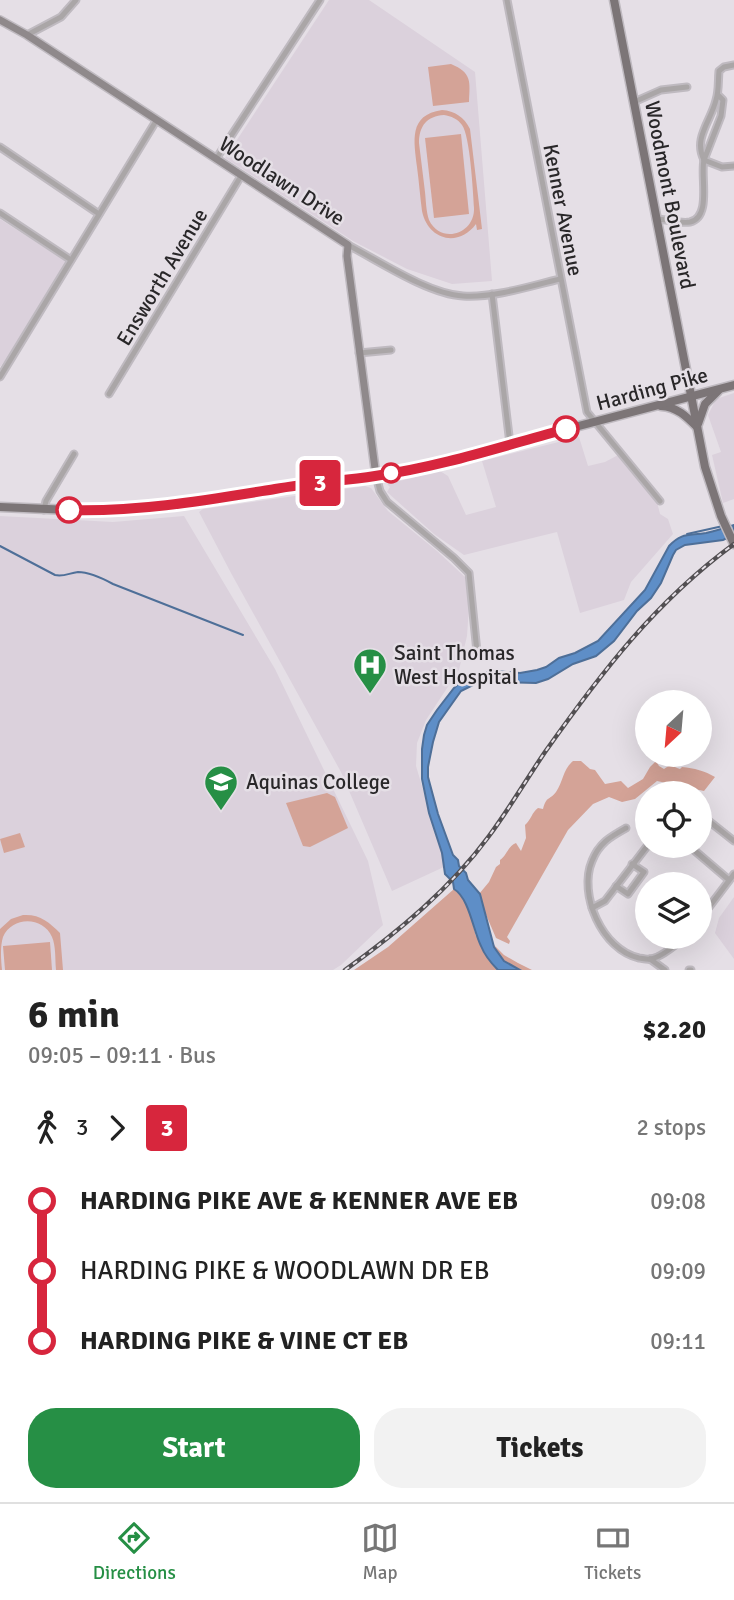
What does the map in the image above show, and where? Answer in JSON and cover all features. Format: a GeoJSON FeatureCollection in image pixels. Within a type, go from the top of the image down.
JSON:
{"type":"FeatureCollection","features":[{"type":"Feature","properties":{"kind":"main road","name":"Woodmont Boulevard"},"geometry":{"type":"LineString","coordinates":[[614,0],[708,477],[734,544]]}},
{"type":"Feature","properties":{"kind":"main road","name":"Woodlawn Drive"},"geometry":{"type":"LineString","coordinates":[[0,20],[348,245],[347,256],[376,476]]}},
{"type":"Feature","properties":{"kind":"main road","name":"Harding Pike"},"geometry":{"type":"LineString","coordinates":[[0,507],[95,511],[139,508],[376,476],[447,461],[734,385]]}},
{"type":"Feature","properties":{"kind":"main road"},"geometry":{"type":"LineString","coordinates":[[655,406],[678,410],[697,427],[704,404],[722,389]]}},
{"type":"Feature","properties":{"kind":"street"},"geometry":{"type":"LineString","coordinates":[[27,35],[61,18],[76,0]]}},
{"type":"Feature","properties":{"kind":"street"},"geometry":{"type":"LineString","coordinates":[[216,159],[320,0]]}},
{"type":"Feature","properties":{"kind":"street","name":"Kenner Avenue"},"geometry":{"type":"LineString","coordinates":[[507,0],[587,412],[660,501]]}},
{"type":"Feature","properties":{"kind":"street"},"geometry":{"type":"LineString","coordinates":[[734,65],[719,71],[718,95],[699,142],[705,160],[720,167],[734,166]]}},
{"type":"Feature","properties":{"kind":"street"},"geometry":{"type":"LineString","coordinates":[[634,102],[661,90],[687,87]]}},
{"type":"Feature","properties":{"kind":"street"},"geometry":{"type":"LineString","coordinates":[[656,219],[688,222],[700,215],[704,200],[703,169],[722,112],[723,100],[718,95]]}},
{"type":"Feature","properties":{"kind":"street"},"geometry":{"type":"LineString","coordinates":[[0,377],[156,121]]}},
{"type":"Feature","properties":{"kind":"street"},"geometry":{"type":"LineString","coordinates":[[0,147],[99,214]]}},
{"type":"Feature","properties":{"kind":"street","name":"Ensworth Avenue"},"geometry":{"type":"LineString","coordinates":[[109,394],[241,176]]}},
{"type":"Feature","properties":{"kind":"street"},"geometry":{"type":"LineString","coordinates":[[0,213],[71,260]]}},
{"type":"Feature","properties":{"kind":"street"},"geometry":{"type":"LineString","coordinates":[[348,245],[425,286],[463,296],[492,294],[560,279]]}},
{"type":"Feature","properties":{"kind":"street"},"geometry":{"type":"LineString","coordinates":[[492,294],[510,444]]}},
{"type":"Feature","properties":{"kind":"street"},"geometry":{"type":"LineString","coordinates":[[359,353],[391,350]]}},
{"type":"Feature","properties":{"kind":"street"},"geometry":{"type":"LineString","coordinates":[[44,510],[46,501],[74,454]]}},
{"type":"Feature","properties":{"kind":"street"},"geometry":{"type":"LineString","coordinates":[[376,476],[380,491],[387,502],[469,573],[477,652]]}},
{"type":"Feature","properties":{"kind":"street"},"geometry":{"type":"LineString","coordinates":[[712,824],[734,841]]}},
{"type":"Feature","properties":{"kind":"street"},"geometry":{"type":"LineString","coordinates":[[626,828],[603,842],[591,862],[587,880],[592,908],[601,927],[617,947],[634,957],[650,960],[665,970]]}},
{"type":"Feature","properties":{"kind":"street"},"geometry":{"type":"LineString","coordinates":[[592,908],[606,901],[637,858]]}},
{"type":"Feature","properties":{"kind":"street"},"geometry":{"type":"LineString","coordinates":[[703,858],[729,880]]}},
{"type":"Feature","properties":{"kind":"street"},"geometry":{"type":"LineString","coordinates":[[616,886],[628,894],[644,872],[632,864]]}},
{"type":"Feature","properties":{"kind":"street"},"geometry":{"type":"LineString","coordinates":[[712,903],[734,874]]}},
{"type":"Feature","properties":{"kind":"street"},"geometry":{"type":"LineString","coordinates":[[650,960],[669,949]]}},
{"type":"Feature","properties":{"kind":"shaded area"},"geometry":{"type":"Polygon","coordinates":[[[329,0],[369,0],[475,72],[492,281],[452,284],[407,269],[353,241],[225,158],[329,0]]]}},
{"type":"Feature","properties":{"kind":"shaded area"},"geometry":{"type":"Polygon","coordinates":[[[451,64],[463,71],[468,78],[469,102],[433,106],[428,67],[451,64]]]}},
{"type":"Feature","properties":{"kind":"shaded area"},"geometry":{"type":"Polygon","coordinates":[[[442,110],[455,113],[470,129],[482,229],[477,230],[476,224],[469,232],[453,238],[444,237],[430,229],[422,211],[415,139],[418,123],[431,113],[442,110]],[[444,115],[433,117],[425,123],[419,143],[429,220],[434,228],[449,234],[463,230],[469,224],[474,208],[471,164],[465,131],[458,121],[444,115]]]}},
{"type":"Feature","properties":{"kind":"shaded area"},"geometry":{"type":"Polygon","coordinates":[[[461,134],[469,214],[434,218],[425,138],[461,134]]]}},
{"type":"Feature","properties":{"kind":"shaded area"},"geometry":{"type":"Polygon","coordinates":[[[0,219],[67,262],[16,346],[0,367],[0,219]]]}},
{"type":"Feature","properties":{"kind":"shaded area"},"geometry":{"type":"Polygon","coordinates":[[[734,393],[734,499],[723,503],[712,455],[721,452],[708,415],[716,399],[734,393]]]}},
{"type":"Feature","properties":{"kind":"shaded area"},"geometry":{"type":"Polygon","coordinates":[[[579,437],[588,466],[605,462],[620,454],[656,498],[660,514],[668,519],[673,534],[631,582],[624,600],[580,613],[557,532],[464,555],[434,534],[387,492],[390,487],[387,484],[440,471],[448,476],[466,515],[496,507],[482,461],[579,437]]]}},
{"type":"Feature","properties":{"kind":"shaded area","name":"Saint Thomas West Hospital"},"geometry":{"type":"Polygon","coordinates":[[[365,486],[371,488],[388,511],[465,577],[469,607],[467,636],[459,670],[426,720],[417,743],[416,766],[446,866],[392,891],[341,772],[199,512],[203,509],[365,486]]]}},
{"type":"Feature","properties":{"kind":"shaded area"},"geometry":{"type":"Polygon","coordinates":[[[0,516],[113,522],[184,516],[275,669],[368,861],[383,925],[341,965],[333,970],[0,970],[0,516]]]}},
{"type":"Feature","properties":{"kind":"shaded area"},"geometry":{"type":"Polygon","coordinates":[[[573,761],[581,761],[595,770],[605,784],[621,781],[628,788],[635,784],[635,799],[622,802],[609,797],[593,804],[568,830],[507,937],[509,944],[496,938],[479,894],[511,846],[516,843],[521,851],[526,838],[525,825],[536,810],[543,809],[547,800],[556,792],[573,761]]]}},
{"type":"Feature","properties":{"kind":"shaded area"},"geometry":{"type":"Polygon","coordinates":[[[650,767],[691,768],[715,777],[712,781],[640,781],[650,767]]]}},
{"type":"Feature","properties":{"kind":"shaded area"},"geometry":{"type":"Polygon","coordinates":[[[327,793],[335,797],[348,828],[310,847],[303,846],[286,803],[327,793]]]}},
{"type":"Feature","properties":{"kind":"shaded area"},"geometry":{"type":"Polygon","coordinates":[[[20,833],[25,847],[4,853],[0,839],[20,833]]]}},
{"type":"Feature","properties":{"kind":"shaded area"},"geometry":{"type":"Polygon","coordinates":[[[454,889],[466,903],[476,936],[532,970],[354,970],[388,947],[454,889]]]}},
{"type":"Feature","properties":{"kind":"shaded area"},"geometry":{"type":"Polygon","coordinates":[[[734,897],[734,959],[715,933],[719,918],[734,897]]]}},
{"type":"Feature","properties":{"kind":"shaded area"},"geometry":{"type":"Polygon","coordinates":[[[23,915],[44,920],[60,933],[63,970],[56,970],[54,944],[48,930],[28,921],[13,925],[3,937],[0,970],[0,929],[11,919],[23,915]]]}},
{"type":"Feature","properties":{"kind":"shaded area"},"geometry":{"type":"Polygon","coordinates":[[[50,942],[52,970],[5,970],[3,946],[50,942]]]}},
{"type":"Feature","properties":{"kind":"water"},"geometry":{"type":"Polygon","coordinates":[[[734,525],[734,535],[723,540],[685,545],[676,550],[651,598],[637,611],[614,641],[596,656],[573,664],[536,683],[475,684],[461,691],[439,722],[428,777],[453,855],[480,894],[494,947],[504,961],[520,970],[498,970],[483,950],[463,899],[445,874],[422,779],[422,749],[427,725],[454,688],[465,678],[494,671],[520,673],[537,670],[598,641],[645,590],[669,546],[678,538],[734,525]]]}},
{"type":"Feature","properties":{"kind":"waterway"},"geometry":{"type":"LineString","coordinates":[[687,534],[723,526]]}},
{"type":"Feature","properties":{"kind":"waterway"},"geometry":{"type":"LineString","coordinates":[[0,546],[55,575],[78,572],[91,574],[243,635]]}},
{"type":"Feature","properties":{"kind":"railway"},"geometry":{"type":"LineString","coordinates":[[345,970],[404,925],[458,874],[496,826],[566,723],[631,640],[679,590],[734,544]]}},
{"type":"Feature","properties":{"kind":"bus line","name":"3"},"geometry":{"type":"LineString","coordinates":[[69,510],[139,508],[376,476],[447,461],[566,429]]}},
{"type":"Feature","properties":{"kind":"place","name":"Saint Thomas West Hospital"},"geometry":{"type":"Point","coordinates":[370,695]}},
{"type":"Feature","properties":{"kind":"place","name":"Aquinas College"},"geometry":{"type":"Point","coordinates":[221,812]}}]}
